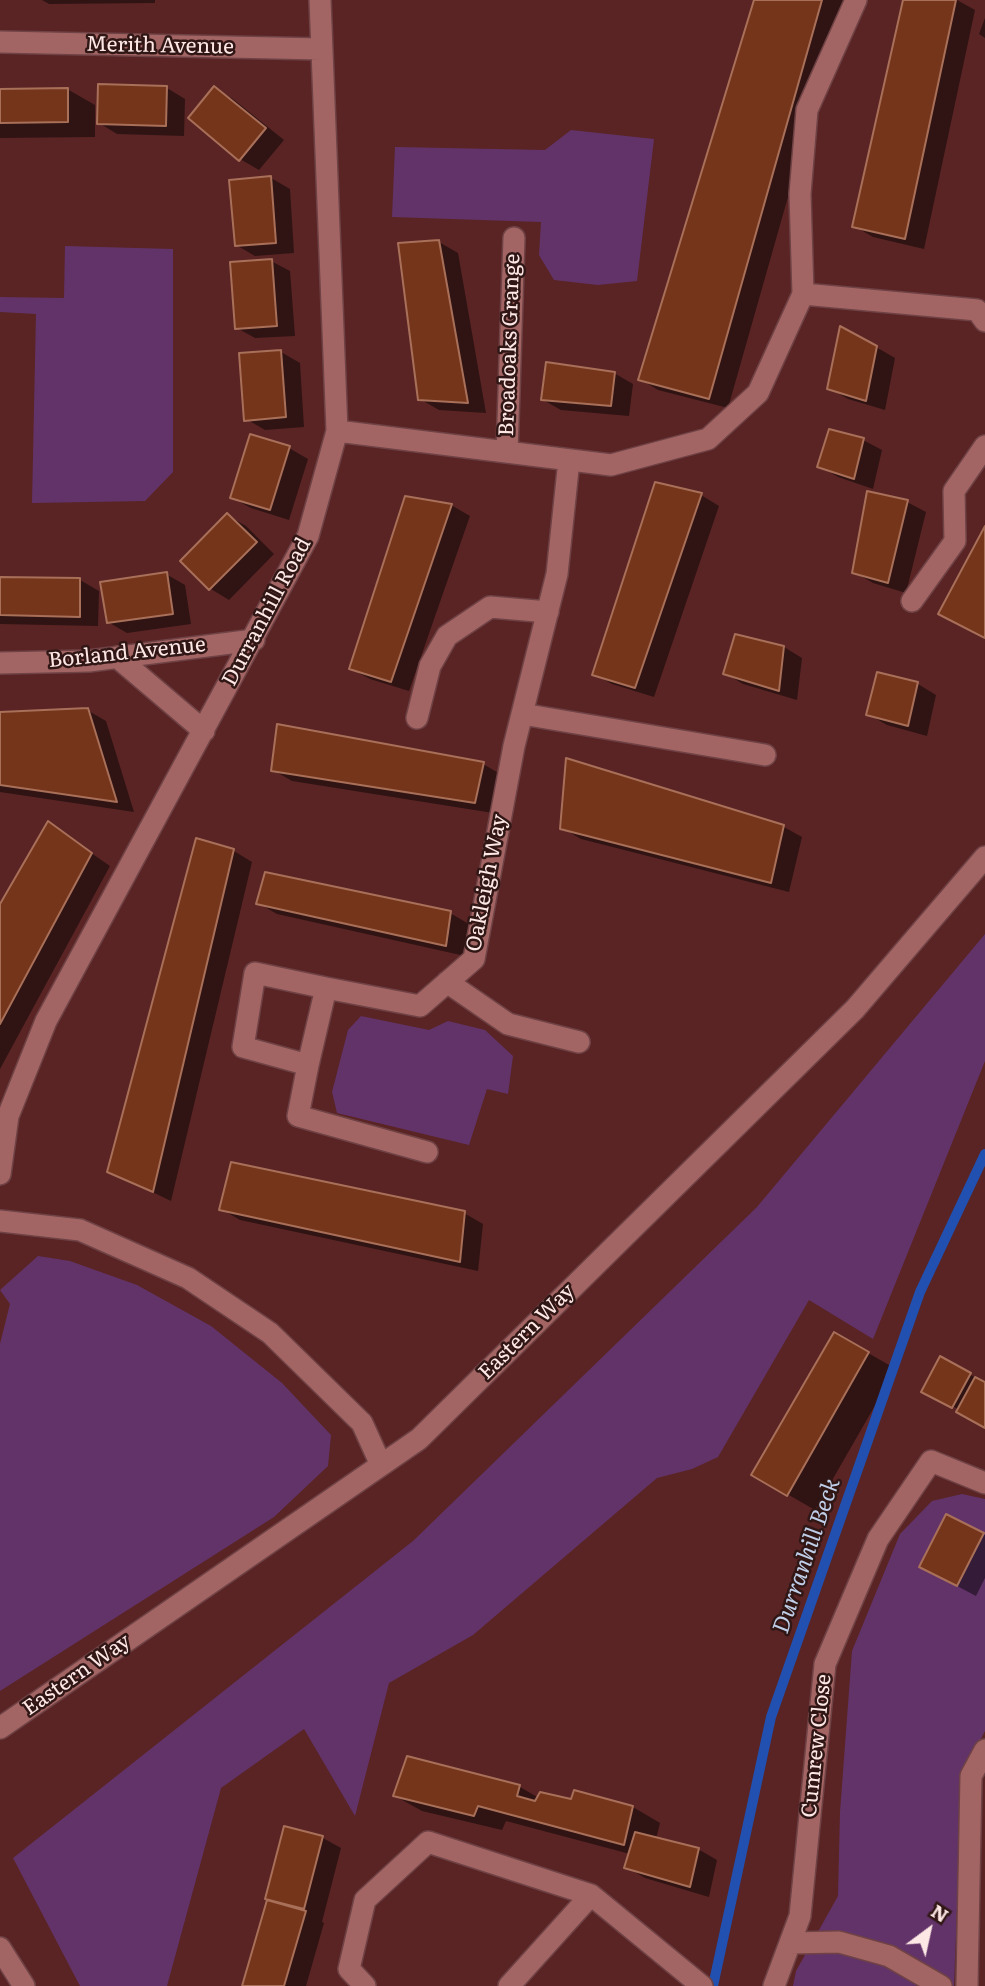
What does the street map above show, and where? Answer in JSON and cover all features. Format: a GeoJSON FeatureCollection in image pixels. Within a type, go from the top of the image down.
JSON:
{"type":"FeatureCollection","features":[{"type":"Feature","properties":{"kind":"street","name":"Durranhill Road"},"geometry":{"type":"LineString","coordinates":[[0,1174],[8,1116],[46,1021],[308,536],[337,431],[320,0]]}},
{"type":"Feature","properties":{"kind":"street","name":"Broadoaks Grange"},"geometry":{"type":"LineString","coordinates":[[337,431],[611,465],[708,439],[758,393],[803,294],[800,194],[807,110],[856,0]]}},
{"type":"Feature","properties":{"kind":"street","name":"Merith Avenue"},"geometry":{"type":"LineString","coordinates":[[0,42],[321,49]]}},
{"type":"Feature","properties":{"kind":"street","name":"Broadoaks Grange"},"geometry":{"type":"LineString","coordinates":[[507,452],[514,238]]}},
{"type":"Feature","properties":{"kind":"street"},"geometry":{"type":"LineString","coordinates":[[803,294],[977,310],[985,321]]}},
{"type":"Feature","properties":{"kind":"street"},"geometry":{"type":"LineString","coordinates":[[912,601],[955,541],[954,491],[985,446]]}},
{"type":"Feature","properties":{"kind":"street","name":"Oakleigh Way"},"geometry":{"type":"LineString","coordinates":[[326,988],[420,1006],[474,959],[522,714],[557,574],[569,460]]}},
{"type":"Feature","properties":{"kind":"street"},"geometry":{"type":"LineString","coordinates":[[417,718],[430,666],[447,636],[490,607],[548,612]]}},
{"type":"Feature","properties":{"kind":"street","name":"Borland Avenue"},"geometry":{"type":"LineString","coordinates":[[0,663],[89,661],[254,640]]}},
{"type":"Feature","properties":{"kind":"street"},"geometry":{"type":"LineString","coordinates":[[117,657],[204,731]]}},
{"type":"Feature","properties":{"kind":"street"},"geometry":{"type":"LineString","coordinates":[[522,714],[765,755]]}},
{"type":"Feature","properties":{"kind":"street","name":"Eastern Way"},"geometry":{"type":"LineString","coordinates":[[2,1726],[419,1439],[855,1009],[985,857]]}},
{"type":"Feature","properties":{"kind":"street"},"geometry":{"type":"LineString","coordinates":[[308,1065],[243,1047],[255,974],[326,988],[298,1116],[427,1152]]}},
{"type":"Feature","properties":{"kind":"street"},"geometry":{"type":"LineString","coordinates":[[447,982],[508,1024],[579,1042]]}},
{"type":"Feature","properties":{"kind":"street"},"geometry":{"type":"LineString","coordinates":[[0,1221],[80,1230],[188,1278],[270,1333],[362,1423],[382,1465]]}},
{"type":"Feature","properties":{"kind":"street","name":"Cumrew Close"},"geometry":{"type":"LineString","coordinates":[[774,1986],[800,1916],[825,1664],[878,1539],[931,1461],[985,1483]]}},
{"type":"Feature","properties":{"kind":"street"},"geometry":{"type":"LineString","coordinates":[[967,1986],[978,1809],[971,1776],[985,1750]]}},
{"type":"Feature","properties":{"kind":"street"},"geometry":{"type":"LineString","coordinates":[[365,1986],[349,1969],[365,1900],[428,1842],[591,1895],[702,1986]]}},
{"type":"Feature","properties":{"kind":"street"},"geometry":{"type":"LineString","coordinates":[[509,1986],[591,1895]]}},
{"type":"Feature","properties":{"kind":"street"},"geometry":{"type":"LineString","coordinates":[[790,1943],[839,1942],[889,1956],[941,1986]]}},
{"type":"Feature","properties":{"kind":"street"},"geometry":{"type":"LineString","coordinates":[[0,1948],[24,1986]]}},
{"type":"Feature","properties":{"kind":"shaded area"},"geometry":{"type":"Polygon","coordinates":[[[571,130],[654,139],[637,281],[598,285],[554,280],[539,255],[541,222],[392,217],[395,147],[545,150],[571,130]]]}},
{"type":"Feature","properties":{"kind":"shaded area"},"geometry":{"type":"Polygon","coordinates":[[[65,246],[173,249],[173,472],[145,501],[32,503],[36,314],[0,312],[0,297],[64,298],[65,246]]]}},
{"type":"Feature","properties":{"kind":"shaded area"},"geometry":{"type":"Polygon","coordinates":[[[985,934],[985,1061],[873,1339],[809,1300],[718,1457],[692,1469],[657,1478],[473,1635],[389,1683],[355,1816],[304,1729],[221,1788],[167,1986],[80,1986],[13,1858],[413,1541],[757,1207],[985,934]]]}},
{"type":"Feature","properties":{"kind":"shaded area"},"geometry":{"type":"Polygon","coordinates":[[[361,1016],[429,1030],[448,1021],[485,1030],[513,1056],[508,1094],[487,1089],[469,1145],[337,1113],[332,1092],[348,1030],[361,1016]]]}},
{"type":"Feature","properties":{"kind":"shaded area"},"geometry":{"type":"Polygon","coordinates":[[[38,1256],[70,1261],[137,1285],[211,1326],[282,1383],[331,1435],[328,1466],[274,1517],[0,1691],[0,1344],[10,1304],[0,1290],[38,1256]]]}},
{"type":"Feature","properties":{"kind":"shaded area"},"geometry":{"type":"Polygon","coordinates":[[[962,1494],[985,1499],[985,1731],[968,1764],[958,1881],[954,1986],[793,1986],[796,1971],[838,1896],[840,1812],[852,1651],[900,1534],[932,1501],[962,1494]]]}},
{"type":"Feature","properties":{"kind":"building"},"geometry":{"type":"Polygon","coordinates":[[[754,0],[822,0],[709,399],[638,380],[754,0]]]}},
{"type":"Feature","properties":{"kind":"building"},"geometry":{"type":"Polygon","coordinates":[[[903,0],[956,0],[905,239],[852,227],[903,0]]]}},
{"type":"Feature","properties":{"kind":"building"},"geometry":{"type":"Polygon","coordinates":[[[98,84],[167,86],[166,126],[97,124],[98,84]]]}},
{"type":"Feature","properties":{"kind":"building"},"geometry":{"type":"Polygon","coordinates":[[[214,86],[266,128],[239,161],[188,118],[214,86]]]}},
{"type":"Feature","properties":{"kind":"building"},"geometry":{"type":"Polygon","coordinates":[[[68,88],[68,122],[0,123],[0,89],[68,88]]]}},
{"type":"Feature","properties":{"kind":"building"},"geometry":{"type":"Polygon","coordinates":[[[271,176],[276,243],[235,246],[229,180],[271,176]]]}},
{"type":"Feature","properties":{"kind":"building"},"geometry":{"type":"Polygon","coordinates":[[[439,240],[468,403],[418,400],[398,243],[439,240]]]}},
{"type":"Feature","properties":{"kind":"building"},"geometry":{"type":"Polygon","coordinates":[[[272,259],[277,326],[235,329],[230,262],[272,259]]]}},
{"type":"Feature","properties":{"kind":"building"},"geometry":{"type":"Polygon","coordinates":[[[840,326],[877,346],[866,401],[827,389],[840,326]]]}},
{"type":"Feature","properties":{"kind":"building"},"geometry":{"type":"Polygon","coordinates":[[[281,350],[286,417],[244,421],[239,353],[281,350]]]}},
{"type":"Feature","properties":{"kind":"building"},"geometry":{"type":"Polygon","coordinates":[[[546,362],[615,372],[611,406],[541,400],[546,362]]]}},
{"type":"Feature","properties":{"kind":"building"},"geometry":{"type":"Polygon","coordinates":[[[829,429],[864,438],[854,479],[817,467],[829,429]]]}},
{"type":"Feature","properties":{"kind":"building"},"geometry":{"type":"Polygon","coordinates":[[[250,434],[290,446],[270,510],[230,498],[250,434]]]}},
{"type":"Feature","properties":{"kind":"building"},"geometry":{"type":"Polygon","coordinates":[[[655,482],[702,493],[635,688],[592,675],[655,482]]]}},
{"type":"Feature","properties":{"kind":"building"},"geometry":{"type":"Polygon","coordinates":[[[867,491],[908,500],[888,583],[852,573],[867,491]]]}},
{"type":"Feature","properties":{"kind":"building"},"geometry":{"type":"Polygon","coordinates":[[[405,496],[452,504],[391,682],[349,669],[405,496]]]}},
{"type":"Feature","properties":{"kind":"building"},"geometry":{"type":"Polygon","coordinates":[[[227,513],[257,542],[209,590],[180,561],[227,513]]]}},
{"type":"Feature","properties":{"kind":"building"},"geometry":{"type":"Polygon","coordinates":[[[985,526],[985,638],[938,614],[985,526]]]}},
{"type":"Feature","properties":{"kind":"building"},"geometry":{"type":"Polygon","coordinates":[[[167,572],[173,614],[107,623],[100,582],[167,572]]]}},
{"type":"Feature","properties":{"kind":"building"},"geometry":{"type":"Polygon","coordinates":[[[0,577],[80,578],[80,617],[0,615],[0,577]]]}},
{"type":"Feature","properties":{"kind":"building"},"geometry":{"type":"Polygon","coordinates":[[[735,634],[784,646],[779,691],[723,674],[735,634]]]}},
{"type":"Feature","properties":{"kind":"building"},"geometry":{"type":"Polygon","coordinates":[[[877,672],[918,682],[908,726],[866,715],[877,672]]]}},
{"type":"Feature","properties":{"kind":"building"},"geometry":{"type":"Polygon","coordinates":[[[88,708],[117,802],[0,785],[0,712],[88,708]]]}},
{"type":"Feature","properties":{"kind":"building"},"geometry":{"type":"Polygon","coordinates":[[[277,724],[484,762],[475,803],[271,771],[277,724]]]}},
{"type":"Feature","properties":{"kind":"building"},"geometry":{"type":"Polygon","coordinates":[[[566,758],[784,825],[771,883],[560,829],[566,758]]]}},
{"type":"Feature","properties":{"kind":"building"},"geometry":{"type":"Polygon","coordinates":[[[48,821],[92,853],[0,1024],[0,904],[48,821]]]}},
{"type":"Feature","properties":{"kind":"building"},"geometry":{"type":"Polygon","coordinates":[[[196,838],[234,849],[153,1192],[107,1172],[196,838]]]}},
{"type":"Feature","properties":{"kind":"building"},"geometry":{"type":"Polygon","coordinates":[[[265,872],[451,911],[446,946],[256,904],[265,872]]]}},
{"type":"Feature","properties":{"kind":"building"},"geometry":{"type":"Polygon","coordinates":[[[231,1162],[465,1211],[460,1262],[219,1210],[231,1162]]]}},
{"type":"Feature","properties":{"kind":"building"},"geometry":{"type":"Polygon","coordinates":[[[834,1332],[869,1352],[787,1496],[751,1475],[834,1332]]]}},
{"type":"Feature","properties":{"kind":"building"},"geometry":{"type":"Polygon","coordinates":[[[940,1356],[971,1373],[952,1408],[921,1392],[940,1356]]]}},
{"type":"Feature","properties":{"kind":"building"},"geometry":{"type":"Polygon","coordinates":[[[975,1377],[985,1382],[985,1428],[956,1412],[975,1377]]]}},
{"type":"Feature","properties":{"kind":"building"},"geometry":{"type":"Polygon","coordinates":[[[946,1514],[984,1533],[957,1586],[919,1567],[946,1514]]]}},
{"type":"Feature","properties":{"kind":"building"},"geometry":{"type":"Polygon","coordinates":[[[407,1756],[520,1785],[517,1796],[535,1801],[540,1792],[571,1799],[574,1790],[633,1806],[624,1845],[478,1806],[474,1816],[393,1796],[407,1756]]]}},
{"type":"Feature","properties":{"kind":"building"},"geometry":{"type":"Polygon","coordinates":[[[284,1826],[323,1836],[304,1909],[265,1899],[284,1826]]]}},
{"type":"Feature","properties":{"kind":"building"},"geometry":{"type":"Polygon","coordinates":[[[635,1832],[699,1848],[690,1887],[624,1868],[635,1832]]]}},
{"type":"Feature","properties":{"kind":"building"},"geometry":{"type":"Polygon","coordinates":[[[267,1900],[306,1911],[284,1986],[242,1986],[267,1900]]]}},
{"type":"Feature","properties":{"kind":"waterway","name":"Durranhill Beck"},"geometry":{"type":"LineString","coordinates":[[713,1986],[771,1717],[920,1292],[985,1154]]}}]}
